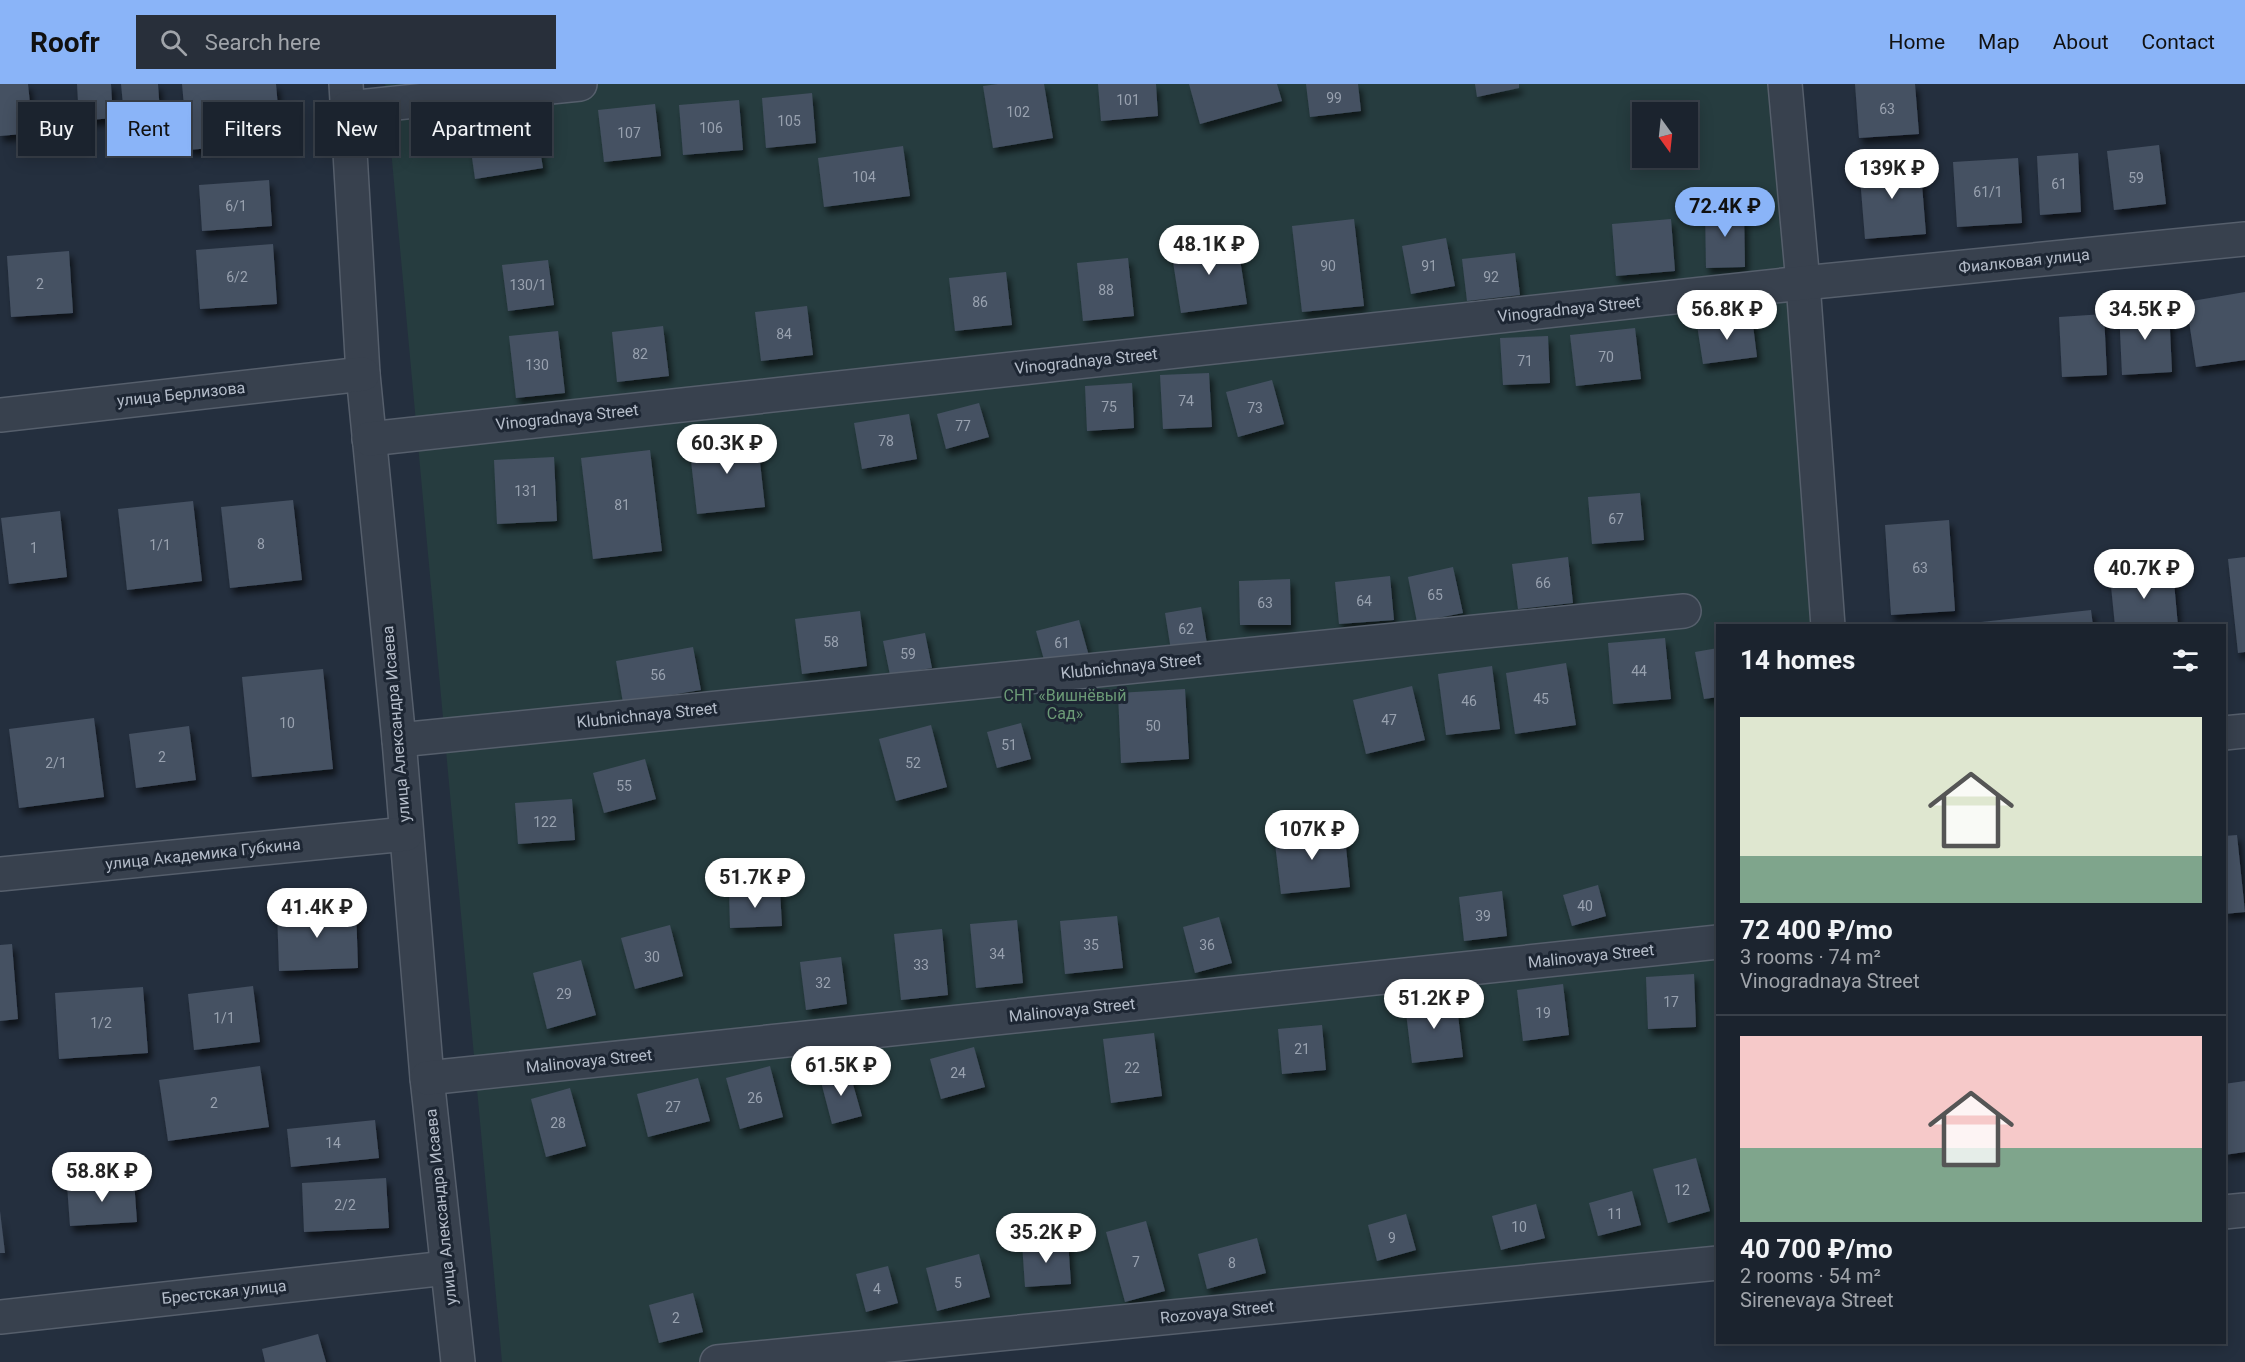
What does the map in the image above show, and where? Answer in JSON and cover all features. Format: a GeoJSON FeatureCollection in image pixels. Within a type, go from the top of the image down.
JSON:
{"type":"FeatureCollection","features":[{"type":"Feature","properties":{"kind":"street"},"geometry":{"type":"LineString","coordinates":[[347,96],[580,84]]}},
{"type":"Feature","properties":{"kind":"street"},"geometry":{"type":"LineString","coordinates":[[1785,84],[1803,283],[1828,624]]}},
{"type":"Feature","properties":{"kind":"street","name":"улица Александра Исаева"},"geometry":{"type":"LineString","coordinates":[[347,96],[363,374],[399,740],[427,1078],[458,1362]]}},
{"type":"Feature","properties":{"kind":"street","name":"Фиалковая улица"},"geometry":{"type":"LineString","coordinates":[[1803,283],[2245,239]]}},
{"type":"Feature","properties":{"kind":"street","name":"Vinogradnaya Street"},"geometry":{"type":"LineString","coordinates":[[369,439],[1803,283]]}},
{"type":"Feature","properties":{"kind":"street","name":"улица Берлизова"},"geometry":{"type":"LineString","coordinates":[[0,415],[363,374]]}},
{"type":"Feature","properties":{"kind":"street","name":"Klubnichnaya Street"},"geometry":{"type":"LineString","coordinates":[[399,740],[1684,611]]}},
{"type":"Feature","properties":{"kind":"street"},"geometry":{"type":"LineString","coordinates":[[2226,733],[2245,731]]}},
{"type":"Feature","properties":{"kind":"street","name":"улица Академика Губкина"},"geometry":{"type":"LineString","coordinates":[[0,874],[406,834]]}},
{"type":"Feature","properties":{"kind":"street","name":"Malinovaya Street"},"geometry":{"type":"LineString","coordinates":[[427,1078],[1716,942]]}},
{"type":"Feature","properties":{"kind":"street"},"geometry":{"type":"LineString","coordinates":[[2226,1212],[2245,1210]]}},
{"type":"Feature","properties":{"kind":"street","name":"Rozovaya Street"},"geometry":{"type":"LineString","coordinates":[[717,1362],[1716,1263]]}},
{"type":"Feature","properties":{"kind":"street","name":"Брестская улица"},"geometry":{"type":"LineString","coordinates":[[0,1317],[447,1268]]}},
{"type":"Feature","properties":{"kind":"green space","name":"СНТ «Вишнёвый Cад»"},"geometry":{"type":"Polygon","coordinates":[[[385,84],[1785,84],[1828,624],[1716,624],[1716,1263],[717,1362],[502,1362],[392,156],[399,156],[399,102],[387,102],[385,84]]]}},
{"type":"Feature","properties":{"kind":"building"},"geometry":{"type":"Polygon","coordinates":[[[0,84],[28,84],[30,102],[18,102],[18,134],[0,136],[0,84]]]}},
{"type":"Feature","properties":{"kind":"building"},"geometry":{"type":"Polygon","coordinates":[[[77,84],[111,84],[112,102],[107,102],[107,119],[95,120],[95,102],[78,102],[77,84]]]}},
{"type":"Feature","properties":{"kind":"building"},"geometry":{"type":"Polygon","coordinates":[[[121,84],[158,84],[159,102],[123,102],[121,84]]]}},
{"type":"Feature","properties":{"kind":"building"},"geometry":{"type":"Polygon","coordinates":[[[182,84],[276,84],[278,102],[203,102],[203,149],[191,150],[191,102],[184,102],[182,84]]]}},
{"type":"Feature","properties":{"kind":"building"},"geometry":{"type":"Polygon","coordinates":[[[1044,84],[1053,138],[993,148],[983,86],[1044,84]]]}},
{"type":"Feature","properties":{"kind":"building"},"geometry":{"type":"Polygon","coordinates":[[[1098,84],[1156,84],[1158,116],[1101,121],[1098,84]]]}},
{"type":"Feature","properties":{"kind":"building"},"geometry":{"type":"Polygon","coordinates":[[[1189,84],[1277,84],[1282,101],[1200,124],[1189,84]]]}},
{"type":"Feature","properties":{"kind":"building"},"geometry":{"type":"Polygon","coordinates":[[[1306,84],[1358,84],[1361,111],[1310,117],[1306,84]]]}},
{"type":"Feature","properties":{"kind":"building"},"geometry":{"type":"Polygon","coordinates":[[[1475,84],[1519,84],[1519,88],[1477,97],[1475,84]]]}},
{"type":"Feature","properties":{"kind":"building"},"geometry":{"type":"Polygon","coordinates":[[[1855,84],[1915,84],[1919,134],[1859,138],[1855,84]]]}},
{"type":"Feature","properties":{"kind":"building"},"geometry":{"type":"Polygon","coordinates":[[[812,93],[816,143],[766,148],[762,98],[812,93]]]}},
{"type":"Feature","properties":{"kind":"building"},"geometry":{"type":"Polygon","coordinates":[[[739,100],[743,150],[683,155],[679,105],[739,100]]]}},
{"type":"Feature","properties":{"kind":"building"},"geometry":{"type":"Polygon","coordinates":[[[655,104],[661,156],[604,162],[598,110],[655,104]]]}},
{"type":"Feature","properties":{"kind":"building"},"geometry":{"type":"Polygon","coordinates":[[[2159,145],[2166,204],[2114,210],[2107,151],[2159,145]]]}},
{"type":"Feature","properties":{"kind":"building"},"geometry":{"type":"Polygon","coordinates":[[[903,146],[910,196],[824,207],[818,158],[903,146]]]}},
{"type":"Feature","properties":{"kind":"building"},"geometry":{"type":"Polygon","coordinates":[[[2078,153],[2081,212],[2040,215],[2037,156],[2078,153]]]}},
{"type":"Feature","properties":{"kind":"building"},"geometry":{"type":"Polygon","coordinates":[[[472,156],[541,156],[543,168],[475,179],[472,156]]]}},
{"type":"Feature","properties":{"kind":"building"},"geometry":{"type":"Polygon","coordinates":[[[2018,158],[2022,223],[1957,227],[1953,162],[2018,158]]]}},
{"type":"Feature","properties":{"kind":"building"},"geometry":{"type":"Polygon","coordinates":[[[1920,160],[1926,234],[1865,239],[1859,165],[1920,160]]]}},
{"type":"Feature","properties":{"kind":"building"},"geometry":{"type":"Polygon","coordinates":[[[269,180],[272,226],[202,231],[199,185],[269,180]]]}},
{"type":"Feature","properties":{"kind":"building"},"geometry":{"type":"Polygon","coordinates":[[[1705,208],[1744,208],[1745,267],[1706,268],[1705,208]]]}},
{"type":"Feature","properties":{"kind":"building"},"geometry":{"type":"Polygon","coordinates":[[[1354,219],[1364,306],[1302,312],[1292,226],[1354,219]]]}},
{"type":"Feature","properties":{"kind":"building"},"geometry":{"type":"Polygon","coordinates":[[[1671,219],[1675,271],[1616,276],[1612,224],[1671,219]]]}},
{"type":"Feature","properties":{"kind":"building"},"geometry":{"type":"Polygon","coordinates":[[[1446,238],[1455,286],[1411,294],[1402,246],[1446,238]]]}},
{"type":"Feature","properties":{"kind":"building"},"geometry":{"type":"Polygon","coordinates":[[[1237,240],[1247,304],[1181,313],[1171,249],[1237,240]]]}},
{"type":"Feature","properties":{"kind":"building"},"geometry":{"type":"Polygon","coordinates":[[[273,244],[277,304],[200,309],[196,250],[273,244]]]}},
{"type":"Feature","properties":{"kind":"building"},"geometry":{"type":"Polygon","coordinates":[[[69,251],[73,313],[11,317],[7,256],[69,251]]]}},
{"type":"Feature","properties":{"kind":"building"},"geometry":{"type":"Polygon","coordinates":[[[1515,253],[1520,295],[1467,301],[1462,259],[1515,253]]]}},
{"type":"Feature","properties":{"kind":"building"},"geometry":{"type":"Polygon","coordinates":[[[1128,258],[1134,316],[1083,321],[1077,263],[1128,258]]]}},
{"type":"Feature","properties":{"kind":"building"},"geometry":{"type":"Polygon","coordinates":[[[548,260],[554,305],[508,311],[502,265],[548,260]]]}},
{"type":"Feature","properties":{"kind":"building"},"geometry":{"type":"Polygon","coordinates":[[[1006,272],[1012,325],[955,331],[949,278],[1006,272]]]}},
{"type":"Feature","properties":{"kind":"building"},"geometry":{"type":"Polygon","coordinates":[[[2245,292],[2245,360],[2196,367],[2186,302],[2245,292]]]}},
{"type":"Feature","properties":{"kind":"building"},"geometry":{"type":"Polygon","coordinates":[[[807,306],[813,355],[761,361],[755,312],[807,306]]]}},
{"type":"Feature","properties":{"kind":"building"},"geometry":{"type":"Polygon","coordinates":[[[2169,308],[2172,372],[2122,375],[2119,310],[2169,308]]]}},
{"type":"Feature","properties":{"kind":"building"},"geometry":{"type":"Polygon","coordinates":[[[2104,314],[2107,375],[2062,377],[2059,317],[2104,314]]]}},
{"type":"Feature","properties":{"kind":"building"},"geometry":{"type":"Polygon","coordinates":[[[1752,317],[1757,357],[1703,364],[1697,325],[1752,317]]]}},
{"type":"Feature","properties":{"kind":"building"},"geometry":{"type":"Polygon","coordinates":[[[663,326],[669,376],[617,382],[612,332],[663,326]]]}},
{"type":"Feature","properties":{"kind":"building"},"geometry":{"type":"Polygon","coordinates":[[[1635,328],[1641,379],[1576,386],[1570,335],[1635,328]]]}},
{"type":"Feature","properties":{"kind":"building"},"geometry":{"type":"Polygon","coordinates":[[[558,331],[565,393],[516,398],[509,336],[558,331]]]}},
{"type":"Feature","properties":{"kind":"building"},"geometry":{"type":"Polygon","coordinates":[[[1548,336],[1550,383],[1503,385],[1500,338],[1548,336]]]}},
{"type":"Feature","properties":{"kind":"building"},"geometry":{"type":"Polygon","coordinates":[[[1209,373],[1212,427],[1163,429],[1160,375],[1209,373]]]}},
{"type":"Feature","properties":{"kind":"building"},"geometry":{"type":"Polygon","coordinates":[[[1272,380],[1284,424],[1238,437],[1226,392],[1272,380]]]}},
{"type":"Feature","properties":{"kind":"building"},"geometry":{"type":"Polygon","coordinates":[[[1132,383],[1134,428],[1087,431],[1085,386],[1132,383]]]}},
{"type":"Feature","properties":{"kind":"building"},"geometry":{"type":"Polygon","coordinates":[[[979,403],[989,437],[946,449],[937,414],[979,403]]]}},
{"type":"Feature","properties":{"kind":"building"},"geometry":{"type":"Polygon","coordinates":[[[909,414],[917,459],[862,469],[854,423],[909,414]]]}},
{"type":"Feature","properties":{"kind":"building"},"geometry":{"type":"Polygon","coordinates":[[[757,435],[765,507],[697,514],[689,443],[757,435]]]}},
{"type":"Feature","properties":{"kind":"building"},"geometry":{"type":"Polygon","coordinates":[[[650,450],[662,551],[593,559],[581,458],[650,450]]]}},
{"type":"Feature","properties":{"kind":"building"},"geometry":{"type":"Polygon","coordinates":[[[554,457],[557,521],[497,524],[494,460],[554,457]]]}},
{"type":"Feature","properties":{"kind":"building"},"geometry":{"type":"Polygon","coordinates":[[[1640,493],[1644,540],[1592,544],[1588,497],[1640,493]]]}},
{"type":"Feature","properties":{"kind":"building"},"geometry":{"type":"Polygon","coordinates":[[[293,500],[302,580],[230,588],[221,507],[293,500]]]}},
{"type":"Feature","properties":{"kind":"building"},"geometry":{"type":"Polygon","coordinates":[[[193,501],[202,581],[127,590],[118,509],[193,501]]]}},
{"type":"Feature","properties":{"kind":"building"},"geometry":{"type":"Polygon","coordinates":[[[60,511],[67,577],[9,584],[1,518],[60,511]]]}},
{"type":"Feature","properties":{"kind":"building"},"geometry":{"type":"Polygon","coordinates":[[[1949,520],[1955,611],[1891,615],[1885,525],[1949,520]]]}},
{"type":"Feature","properties":{"kind":"building"},"geometry":{"type":"Polygon","coordinates":[[[1568,557],[1573,603],[1518,609],[1512,564],[1568,557]]]}},
{"type":"Feature","properties":{"kind":"building"},"geometry":{"type":"Polygon","coordinates":[[[2245,557],[2245,652],[2238,653],[2228,559],[2245,557]]]}},
{"type":"Feature","properties":{"kind":"building"},"geometry":{"type":"Polygon","coordinates":[[[1453,567],[1463,613],[1417,622],[1408,577],[1453,567]]]}},
{"type":"Feature","properties":{"kind":"building"},"geometry":{"type":"Polygon","coordinates":[[[2173,571],[2178,624],[2115,624],[2110,576],[2173,571]]]}},
{"type":"Feature","properties":{"kind":"building"},"geometry":{"type":"Polygon","coordinates":[[[1390,576],[1394,620],[1339,624],[1335,582],[1390,576]]]}},
{"type":"Feature","properties":{"kind":"building"},"geometry":{"type":"Polygon","coordinates":[[[1290,579],[1291,625],[1240,625],[1239,581],[1290,579]]]}},
{"type":"Feature","properties":{"kind":"building"},"geometry":{"type":"Polygon","coordinates":[[[1201,607],[1207,644],[1171,650],[1165,613],[1201,607]]]}},
{"type":"Feature","properties":{"kind":"building"},"geometry":{"type":"Polygon","coordinates":[[[2091,610],[2093,624],[1981,624],[1981,622],[2091,610]]]}},
{"type":"Feature","properties":{"kind":"building"},"geometry":{"type":"Polygon","coordinates":[[[860,611],[867,666],[802,674],[795,619],[860,611]]]}},
{"type":"Feature","properties":{"kind":"building"},"geometry":{"type":"Polygon","coordinates":[[[1079,620],[1089,656],[1046,667],[1036,631],[1079,620]]]}},
{"type":"Feature","properties":{"kind":"building"},"geometry":{"type":"Polygon","coordinates":[[[925,633],[932,668],[890,675],[883,641],[925,633]]]}},
{"type":"Feature","properties":{"kind":"building"},"geometry":{"type":"Polygon","coordinates":[[[1665,638],[1671,699],[1613,704],[1608,643],[1665,638]]]}},
{"type":"Feature","properties":{"kind":"building"},"geometry":{"type":"Polygon","coordinates":[[[693,647],[701,690],[623,703],[616,661],[693,647]]]}},
{"type":"Feature","properties":{"kind":"building"},"geometry":{"type":"Polygon","coordinates":[[[1716,648],[1716,697],[1704,699],[1695,652],[1716,648]]]}},
{"type":"Feature","properties":{"kind":"building"},"geometry":{"type":"Polygon","coordinates":[[[1566,663],[1576,725],[1515,734],[1506,673],[1566,663]]]}},
{"type":"Feature","properties":{"kind":"building"},"geometry":{"type":"Polygon","coordinates":[[[1492,666],[1500,729],[1446,735],[1438,674],[1492,666]]]}},
{"type":"Feature","properties":{"kind":"building"},"geometry":{"type":"Polygon","coordinates":[[[323,669],[333,769],[252,777],[242,677],[323,669]]]}},
{"type":"Feature","properties":{"kind":"building"},"geometry":{"type":"Polygon","coordinates":[[[1412,686],[1425,740],[1366,754],[1353,700],[1412,686]]]}},
{"type":"Feature","properties":{"kind":"building"},"geometry":{"type":"Polygon","coordinates":[[[1185,689],[1189,759],[1121,763],[1118,693],[1185,689]]]}},
{"type":"Feature","properties":{"kind":"building"},"geometry":{"type":"Polygon","coordinates":[[[94,718],[104,797],[19,808],[9,729],[94,718]]]}},
{"type":"Feature","properties":{"kind":"building"},"geometry":{"type":"Polygon","coordinates":[[[1021,723],[1031,759],[997,768],[987,732],[1021,723]]]}},
{"type":"Feature","properties":{"kind":"building"},"geometry":{"type":"Polygon","coordinates":[[[931,725],[947,787],[896,801],[879,739],[931,725]]]}},
{"type":"Feature","properties":{"kind":"building"},"geometry":{"type":"Polygon","coordinates":[[[189,726],[196,780],[136,788],[129,734],[189,726]]]}},
{"type":"Feature","properties":{"kind":"building"},"geometry":{"type":"Polygon","coordinates":[[[645,759],[656,799],[604,813],[593,773],[645,759]]]}},
{"type":"Feature","properties":{"kind":"building"},"geometry":{"type":"Polygon","coordinates":[[[572,799],[575,840],[518,844],[515,803],[572,799]]]}},
{"type":"Feature","properties":{"kind":"building"},"geometry":{"type":"Polygon","coordinates":[[[1344,827],[1350,887],[1281,894],[1274,835],[1344,827]]]}},
{"type":"Feature","properties":{"kind":"building"},"geometry":{"type":"Polygon","coordinates":[[[2237,835],[2245,912],[2226,914],[2226,836],[2237,835]]]}},
{"type":"Feature","properties":{"kind":"building"},"geometry":{"type":"Polygon","coordinates":[[[1598,885],[1606,916],[1572,926],[1563,895],[1598,885]]]}},
{"type":"Feature","properties":{"kind":"building"},"geometry":{"type":"Polygon","coordinates":[[[780,890],[782,926],[730,928],[729,892],[780,890]]]}},
{"type":"Feature","properties":{"kind":"building"},"geometry":{"type":"Polygon","coordinates":[[[1502,891],[1507,936],[1464,941],[1459,897],[1502,891]]]}},
{"type":"Feature","properties":{"kind":"building"},"geometry":{"type":"Polygon","coordinates":[[[356,907],[358,968],[279,971],[277,909],[356,907]]]}},
{"type":"Feature","properties":{"kind":"building"},"geometry":{"type":"Polygon","coordinates":[[[1117,916],[1123,968],[1065,974],[1060,921],[1117,916]]]}},
{"type":"Feature","properties":{"kind":"building"},"geometry":{"type":"Polygon","coordinates":[[[1219,917],[1232,963],[1195,973],[1183,927],[1219,917]]]}},
{"type":"Feature","properties":{"kind":"building"},"geometry":{"type":"Polygon","coordinates":[[[1017,920],[1023,983],[976,988],[970,924],[1017,920]]]}},
{"type":"Feature","properties":{"kind":"building"},"geometry":{"type":"Polygon","coordinates":[[[670,925],[683,976],[635,989],[621,938],[670,925]]]}},
{"type":"Feature","properties":{"kind":"building"},"geometry":{"type":"Polygon","coordinates":[[[942,929],[948,995],[901,1000],[894,934],[942,929]]]}},
{"type":"Feature","properties":{"kind":"building"},"geometry":{"type":"Polygon","coordinates":[[[12,944],[18,1019],[0,1021],[0,945],[12,944]]]}},
{"type":"Feature","properties":{"kind":"building"},"geometry":{"type":"Polygon","coordinates":[[[841,957],[847,1004],[806,1010],[800,962],[841,957]]]}},
{"type":"Feature","properties":{"kind":"building"},"geometry":{"type":"Polygon","coordinates":[[[581,960],[596,1015],[547,1029],[533,973],[581,960]]]}},
{"type":"Feature","properties":{"kind":"building"},"geometry":{"type":"Polygon","coordinates":[[[1694,974],[1696,1027],[1648,1029],[1646,977],[1694,974]]]}},
{"type":"Feature","properties":{"kind":"building"},"geometry":{"type":"Polygon","coordinates":[[[1563,984],[1569,1035],[1523,1041],[1517,990],[1563,984]]]}},
{"type":"Feature","properties":{"kind":"building"},"geometry":{"type":"Polygon","coordinates":[[[253,986],[260,1042],[194,1050],[188,994],[253,986]]]}},
{"type":"Feature","properties":{"kind":"building"},"geometry":{"type":"Polygon","coordinates":[[[143,987],[148,1053],[59,1059],[55,993],[143,987]]]}},
{"type":"Feature","properties":{"kind":"building"},"geometry":{"type":"Polygon","coordinates":[[[1456,998],[1463,1057],[1412,1063],[1405,1004],[1456,998]]]}},
{"type":"Feature","properties":{"kind":"building"},"geometry":{"type":"Polygon","coordinates":[[[1322,1025],[1326,1070],[1282,1074],[1278,1029],[1322,1025]]]}},
{"type":"Feature","properties":{"kind":"building"},"geometry":{"type":"Polygon","coordinates":[[[1154,1033],[1162,1096],[1111,1103],[1103,1039],[1154,1033]]]}},
{"type":"Feature","properties":{"kind":"building"},"geometry":{"type":"Polygon","coordinates":[[[974,1047],[985,1087],[941,1099],[930,1059],[974,1047]]]}},
{"type":"Feature","properties":{"kind":"building"},"geometry":{"type":"Polygon","coordinates":[[[260,1066],[269,1127],[168,1141],[159,1080],[260,1066]]]}},
{"type":"Feature","properties":{"kind":"building"},"geometry":{"type":"Polygon","coordinates":[[[770,1066],[783,1117],[740,1129],[726,1078],[770,1066]]]}},
{"type":"Feature","properties":{"kind":"building"},"geometry":{"type":"Polygon","coordinates":[[[849,1070],[862,1116],[832,1124],[820,1078],[849,1070]]]}},
{"type":"Feature","properties":{"kind":"building"},"geometry":{"type":"Polygon","coordinates":[[[698,1078],[710,1121],[648,1137],[637,1094],[698,1078]]]}},
{"type":"Feature","properties":{"kind":"building"},"geometry":{"type":"Polygon","coordinates":[[[2245,1081],[2245,1152],[2226,1155],[2226,1084],[2245,1081]]]}},
{"type":"Feature","properties":{"kind":"building"},"geometry":{"type":"Polygon","coordinates":[[[570,1088],[586,1146],[546,1157],[531,1099],[570,1088]]]}},
{"type":"Feature","properties":{"kind":"building"},"geometry":{"type":"Polygon","coordinates":[[[375,1120],[379,1158],[291,1167],[287,1129],[375,1120]]]}},
{"type":"Feature","properties":{"kind":"building"},"geometry":{"type":"Polygon","coordinates":[[[1696,1158],[1710,1211],[1668,1223],[1653,1169],[1696,1158]]]}},
{"type":"Feature","properties":{"kind":"building"},"geometry":{"type":"Polygon","coordinates":[[[386,1178],[389,1228],[304,1232],[302,1183],[386,1178]]]}},
{"type":"Feature","properties":{"kind":"building"},"geometry":{"type":"Polygon","coordinates":[[[134,1180],[137,1222],[70,1226],[67,1185],[134,1180]]]}},
{"type":"Feature","properties":{"kind":"building"},"geometry":{"type":"Polygon","coordinates":[[[1632,1191],[1641,1225],[1598,1236],[1589,1203],[1632,1191]]]}},
{"type":"Feature","properties":{"kind":"building"},"geometry":{"type":"Polygon","coordinates":[[[1536,1204],[1545,1238],[1501,1250],[1492,1216],[1536,1204]]]}},
{"type":"Feature","properties":{"kind":"building"},"geometry":{"type":"Polygon","coordinates":[[[0,1211],[5,1253],[0,1253],[0,1211]]]}},
{"type":"Feature","properties":{"kind":"building"},"geometry":{"type":"Polygon","coordinates":[[[1406,1214],[1416,1250],[1377,1261],[1368,1225],[1406,1214]]]}},
{"type":"Feature","properties":{"kind":"building"},"geometry":{"type":"Polygon","coordinates":[[[1146,1221],[1165,1291],[1125,1302],[1106,1232],[1146,1221]]]}},
{"type":"Feature","properties":{"kind":"building"},"geometry":{"type":"Polygon","coordinates":[[[1257,1238],[1266,1273],[1207,1289],[1198,1254],[1257,1238]]]}},
{"type":"Feature","properties":{"kind":"building"},"geometry":{"type":"Polygon","coordinates":[[[1068,1240],[1071,1284],[1025,1287],[1022,1243],[1068,1240]]]}},
{"type":"Feature","properties":{"kind":"building"},"geometry":{"type":"Polygon","coordinates":[[[979,1254],[990,1297],[937,1311],[926,1268],[979,1254]]]}},
{"type":"Feature","properties":{"kind":"building"},"geometry":{"type":"Polygon","coordinates":[[[888,1266],[898,1303],[866,1312],[856,1274],[888,1266]]]}},
{"type":"Feature","properties":{"kind":"building"},"geometry":{"type":"Polygon","coordinates":[[[693,1293],[703,1332],[659,1343],[649,1305],[693,1293]]]}},
{"type":"Feature","properties":{"kind":"building"},"geometry":{"type":"Polygon","coordinates":[[[318,1334],[326,1362],[265,1362],[262,1349],[318,1334]]]}}]}
